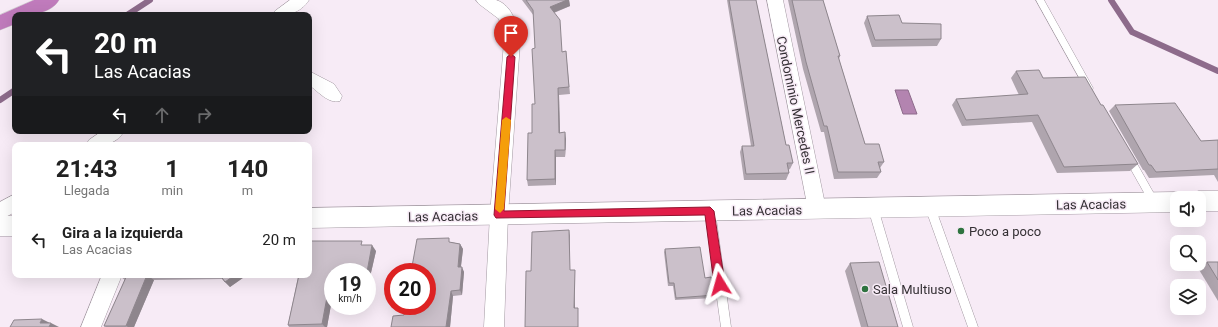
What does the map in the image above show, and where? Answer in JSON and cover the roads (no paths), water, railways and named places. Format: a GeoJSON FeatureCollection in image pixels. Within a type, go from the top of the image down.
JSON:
{"type":"FeatureCollection","features":[{"type":"Feature","properties":{"kind":"highway"},"geometry":{"type":"LineString","coordinates":[[24,12],[50,0]]}},
{"type":"Feature","properties":{"kind":"highway"},"geometry":{"type":"LineString","coordinates":[[0,23],[12,17]]}},
{"type":"Feature","properties":{"kind":"street"},"geometry":{"type":"LineString","coordinates":[[284,12],[301,0]]}},
{"type":"Feature","properties":{"kind":"street"},"geometry":{"type":"LineString","coordinates":[[484,0],[502,10],[507,17],[512,42],[499,215],[494,327]]}},
{"type":"Feature","properties":{"kind":"street","name":"Condominio Mercedes II"},"geometry":{"type":"LineString","coordinates":[[775,0],[818,209]]}},
{"type":"Feature","properties":{"kind":"street"},"geometry":{"type":"LineString","coordinates":[[312,79],[328,89],[334,96]]}},
{"type":"Feature","properties":{"kind":"street"},"geometry":{"type":"LineString","coordinates":[[99,142],[111,134]]}},
{"type":"Feature","properties":{"kind":"street"},"geometry":{"type":"LineString","coordinates":[[1206,201],[1218,201]]}},
{"type":"Feature","properties":{"kind":"street","name":"Las Acacias"},"geometry":{"type":"LineString","coordinates":[[312,218],[1170,202]]}},
{"type":"Feature","properties":{"kind":"street"},"geometry":{"type":"LineString","coordinates":[[0,212],[12,204]]}},
{"type":"Feature","properties":{"kind":"street"},"geometry":{"type":"LineString","coordinates":[[0,226],[12,226]]}},
{"type":"Feature","properties":{"kind":"street"},"geometry":{"type":"LineString","coordinates":[[91,327],[111,278]]}},
{"type":"Feature","properties":{"kind":"lane"},"geometry":{"type":"LineString","coordinates":[[1040,0],[1093,94]]}},
{"type":"Feature","properties":{"kind":"lane"},"geometry":{"type":"LineString","coordinates":[[1124,148],[1154,202]]}},
{"type":"Feature","properties":{"kind":"lane"},"geometry":{"type":"LineString","coordinates":[[930,207],[973,327]]}},
{"type":"Feature","properties":{"kind":"lane"},"geometry":{"type":"LineString","coordinates":[[873,208],[908,327]]}},
{"type":"Feature","properties":{"kind":"lane"},"geometry":{"type":"LineString","coordinates":[[710,211],[726,327]]}},
{"type":"Feature","properties":{"kind":"waterway"},"geometry":{"type":"LineString","coordinates":[[132,12],[150,0]]}},
{"type":"Feature","properties":{"kind":"waterway"},"geometry":{"type":"LineString","coordinates":[[1111,0],[1132,32],[1218,71]]}},
{"type":"Feature","properties":{"kind":"waterway"},"geometry":{"type":"LineString","coordinates":[[0,100],[12,92]]}},
{"type":"Feature","properties":{"kind":"place","name":"Poco a poco"},"geometry":{"type":"Point","coordinates":[961,231]}},
{"type":"Feature","properties":{"kind":"place","name":"Sala Multiuso"},"geometry":{"type":"Point","coordinates":[865,289]}}]}
